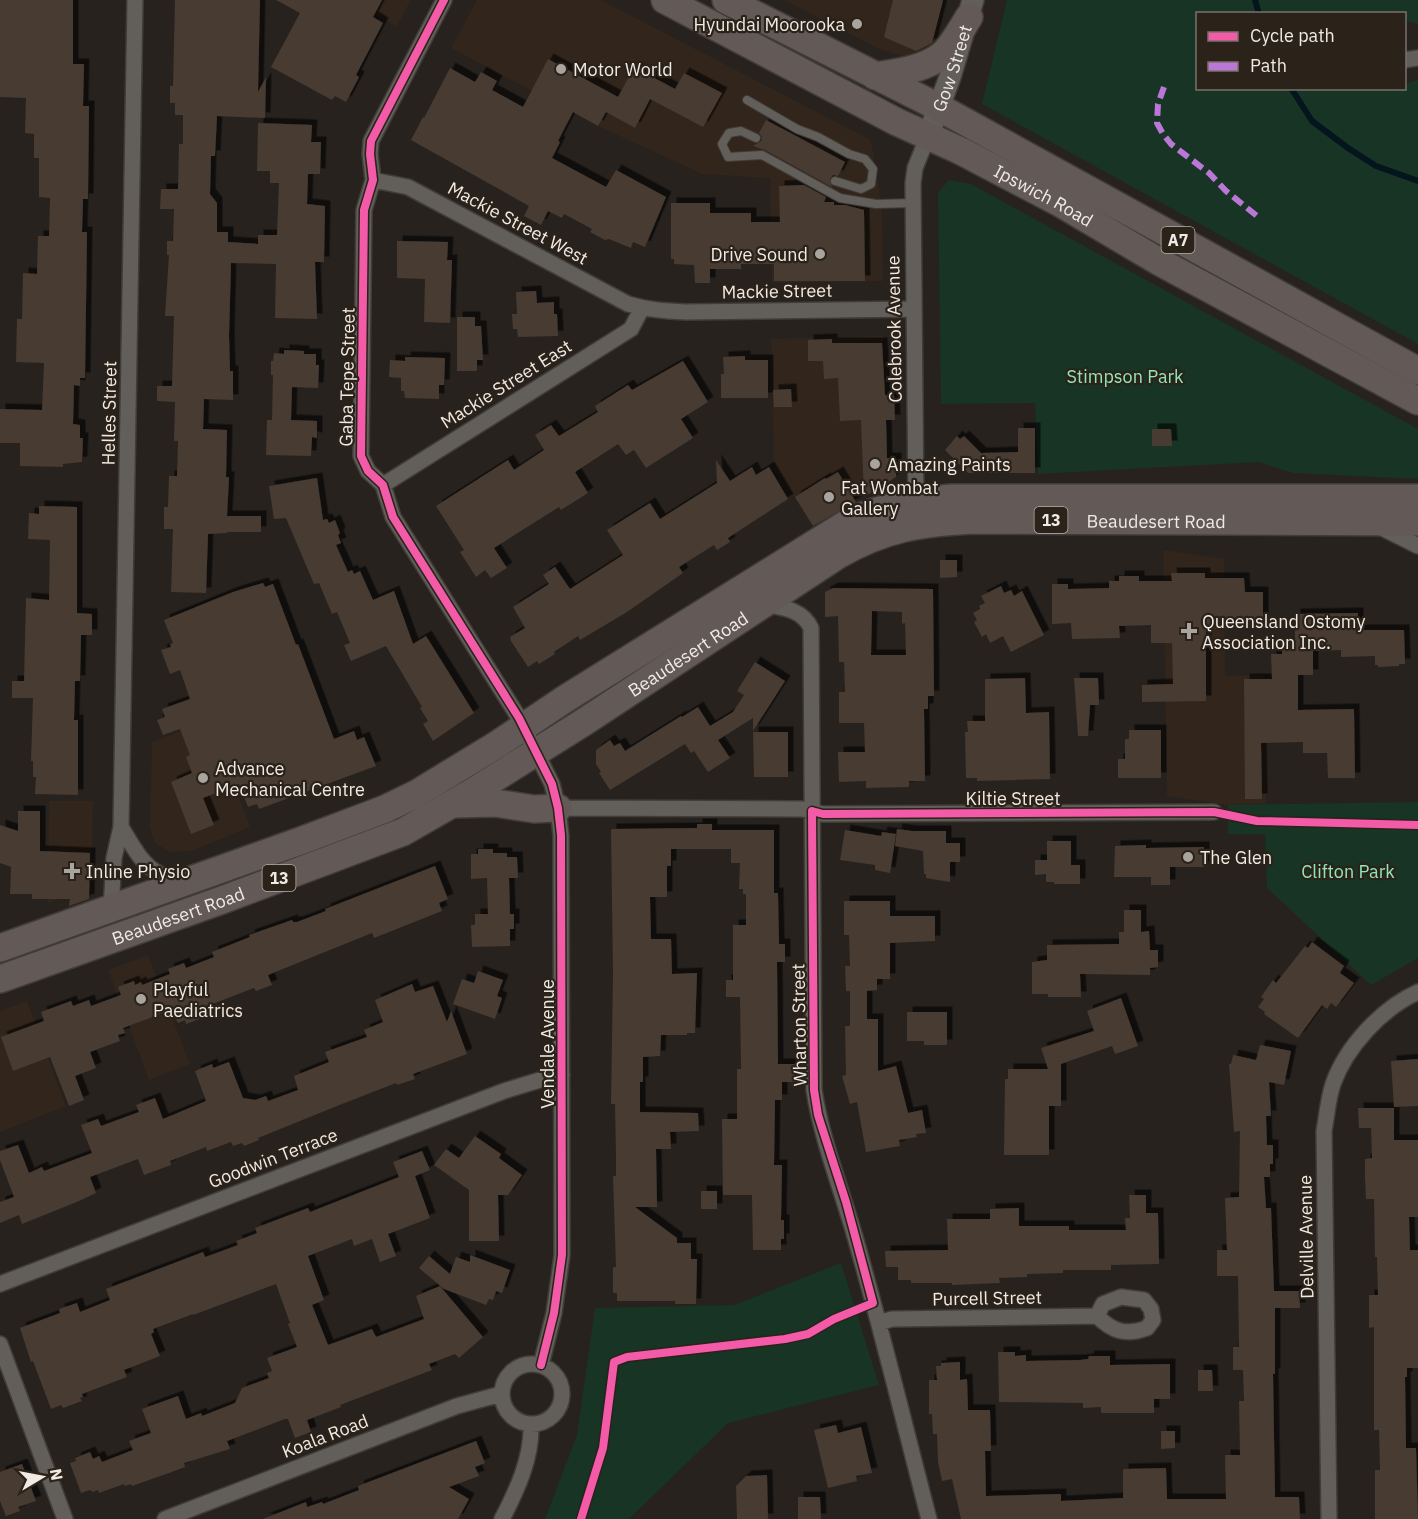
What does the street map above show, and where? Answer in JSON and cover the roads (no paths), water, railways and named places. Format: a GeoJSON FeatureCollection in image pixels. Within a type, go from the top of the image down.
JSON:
{"type":"FeatureCollection","features":[{"type":"Feature","properties":{"kind":"highway","name":"Ipswich Road"},"geometry":{"type":"LineString","coordinates":[[665,0],[897,122],[1060,203],[1158,261],[1418,401]]}},
{"type":"Feature","properties":{"kind":"highway","name":"Ipswich Road"},"geometry":{"type":"LineString","coordinates":[[726,0],[940,108],[1418,371]]}},
{"type":"Feature","properties":{"kind":"highway"},"geometry":{"type":"LineString","coordinates":[[875,75],[896,73],[943,55],[971,9]]}},
{"type":"Feature","properties":{"kind":"highway","name":"Beaudesert Road"},"geometry":{"type":"LineString","coordinates":[[0,979],[222,900],[403,832],[584,722],[838,555],[916,513],[951,498],[1418,498]]}},
{"type":"Feature","properties":{"kind":"highway","name":"Beaudesert Road"},"geometry":{"type":"LineString","coordinates":[[0,948],[185,883],[385,808],[416,794],[851,520],[871,513],[916,513],[972,520],[1418,522]]}},
{"type":"Feature","properties":{"kind":"highway"},"geometry":{"type":"LineString","coordinates":[[452,804],[495,803],[534,809],[558,808]]}},
{"type":"Feature","properties":{"kind":"street","name":"Helles Street"},"geometry":{"type":"LineString","coordinates":[[111,909],[114,858],[121,827],[135,0]]}},
{"type":"Feature","properties":{"kind":"street","name":"Gaba Tepe Street"},"geometry":{"type":"LineString","coordinates":[[444,0],[372,137],[370,149],[373,180],[364,210],[361,449],[364,466],[383,485],[393,517],[524,728]]}},
{"type":"Feature","properties":{"kind":"street","name":"Gow Street"},"geometry":{"type":"LineString","coordinates":[[928,136],[940,108],[971,9]]}},
{"type":"Feature","properties":{"kind":"street","name":"Colebrook Avenue"},"geometry":{"type":"LineString","coordinates":[[916,513],[913,203],[915,168],[928,136]]}},
{"type":"Feature","properties":{"kind":"street","name":"Mackie Street West"},"geometry":{"type":"LineString","coordinates":[[373,180],[408,187],[628,304],[642,308]]}},
{"type":"Feature","properties":{"kind":"street","name":"Mackie Street"},"geometry":{"type":"LineString","coordinates":[[642,308],[686,312],[914,309]]}},
{"type":"Feature","properties":{"kind":"street","name":"Mackie Street East"},"geometry":{"type":"LineString","coordinates":[[383,485],[631,328],[642,308]]}},
{"type":"Feature","properties":{"kind":"street"},"geometry":{"type":"LineString","coordinates":[[1371,522],[1418,546]]}},
{"type":"Feature","properties":{"kind":"street","name":"Wharton Street"},"geometry":{"type":"LineString","coordinates":[[764,604],[800,613],[811,628],[814,1090],[818,1115],[846,1202],[929,1519]]}},
{"type":"Feature","properties":{"kind":"street","name":"Vendale Avenue"},"geometry":{"type":"LineString","coordinates":[[524,728],[552,784],[561,835],[562,1255],[559,1285],[542,1365]]}},
{"type":"Feature","properties":{"kind":"street","name":"Kiltie Street"},"geometry":{"type":"LineString","coordinates":[[558,808],[803,809],[820,814],[1214,812]]}},
{"type":"Feature","properties":{"kind":"street"},"geometry":{"type":"LineString","coordinates":[[121,827],[148,865],[158,873],[185,883]]}},
{"type":"Feature","properties":{"kind":"street","name":"Delville Avenue"},"geometry":{"type":"LineString","coordinates":[[1329,1519],[1324,1131],[1333,1084],[1358,1041],[1380,1018],[1418,992]]}},
{"type":"Feature","properties":{"kind":"street","name":"Goodwin Terrace"},"geometry":{"type":"LineString","coordinates":[[0,1283],[504,1091],[562,1075]]}},
{"type":"Feature","properties":{"kind":"street"},"geometry":{"type":"LineString","coordinates":[[0,1283],[0,1298]]}},
{"type":"Feature","properties":{"kind":"street","name":"Purcell Street"},"geometry":{"type":"LineString","coordinates":[[879,1323],[892,1319],[1097,1316]]}},
{"type":"Feature","properties":{"kind":"street"},"geometry":{"type":"LineString","coordinates":[[0,1344],[66,1519]]}},
{"type":"Feature","properties":{"kind":"street"},"geometry":{"type":"LineString","coordinates":[[523,1365],[542,1365],[557,1377],[561,1385],[561,1404],[549,1419],[541,1424],[531,1425],[514,1419],[507,1412],[501,1394],[503,1385],[514,1369],[523,1365]]}},
{"type":"Feature","properties":{"kind":"street","name":"Koala Road"},"geometry":{"type":"LineString","coordinates":[[165,1519],[457,1406],[501,1394]]}},
{"type":"Feature","properties":{"kind":"street"},"geometry":{"type":"LineString","coordinates":[[502,1519],[529,1452],[531,1425]]}},
{"type":"Feature","properties":{"kind":"lane"},"geometry":{"type":"LineString","coordinates":[[747,100],[797,129],[818,137],[849,154],[865,159],[873,169],[871,184],[861,189],[835,181]]}},
{"type":"Feature","properties":{"kind":"lane"},"geometry":{"type":"LineString","coordinates":[[756,138],[741,131],[729,133],[722,144],[728,157],[762,155],[840,198],[876,204],[913,203]]}},
{"type":"Feature","properties":{"kind":"waterway"},"geometry":{"type":"LineString","coordinates":[[1255,0],[1258,12]]}},
{"type":"Feature","properties":{"kind":"waterway"},"geometry":{"type":"LineString","coordinates":[[1292,90],[1312,121],[1348,148],[1376,166],[1418,181]]}},
{"type":"Feature","properties":{"kind":"place","name":"Hyundai Moorooka"},"geometry":{"type":"Point","coordinates":[857,24]}},
{"type":"Feature","properties":{"kind":"place","name":"Motor World"},"geometry":{"type":"Point","coordinates":[561,69]}},
{"type":"Feature","properties":{"kind":"place","name":"Drive Sound"},"geometry":{"type":"Point","coordinates":[820,254]}},
{"type":"Feature","properties":{"kind":"place","name":"Amazing Paints"},"geometry":{"type":"Point","coordinates":[875,464]}},
{"type":"Feature","properties":{"kind":"place","name":"Fat Wombat Gallery"},"geometry":{"type":"Point","coordinates":[829,497]}},
{"type":"Feature","properties":{"kind":"place","name":"Queensland Ostomy Association Inc."},"geometry":{"type":"Point","coordinates":[1189,631]}},
{"type":"Feature","properties":{"kind":"place","name":"Advance Mechanical Centre"},"geometry":{"type":"Point","coordinates":[203,778]}},
{"type":"Feature","properties":{"kind":"place","name":"The Glen"},"geometry":{"type":"Point","coordinates":[1188,857]}},
{"type":"Feature","properties":{"kind":"place","name":"Inline Physio"},"geometry":{"type":"Point","coordinates":[72,871]}},
{"type":"Feature","properties":{"kind":"place","name":"Playful Paediatrics"},"geometry":{"type":"Point","coordinates":[141,999]}},
{"type":"Feature","properties":{"kind":"park label","name":"Stimpson Park"},"geometry":{"type":"Point","coordinates":[1125,376]}},
{"type":"Feature","properties":{"kind":"park label","name":"Clifton Park"},"geometry":{"type":"Point","coordinates":[1348,871]}}]}
